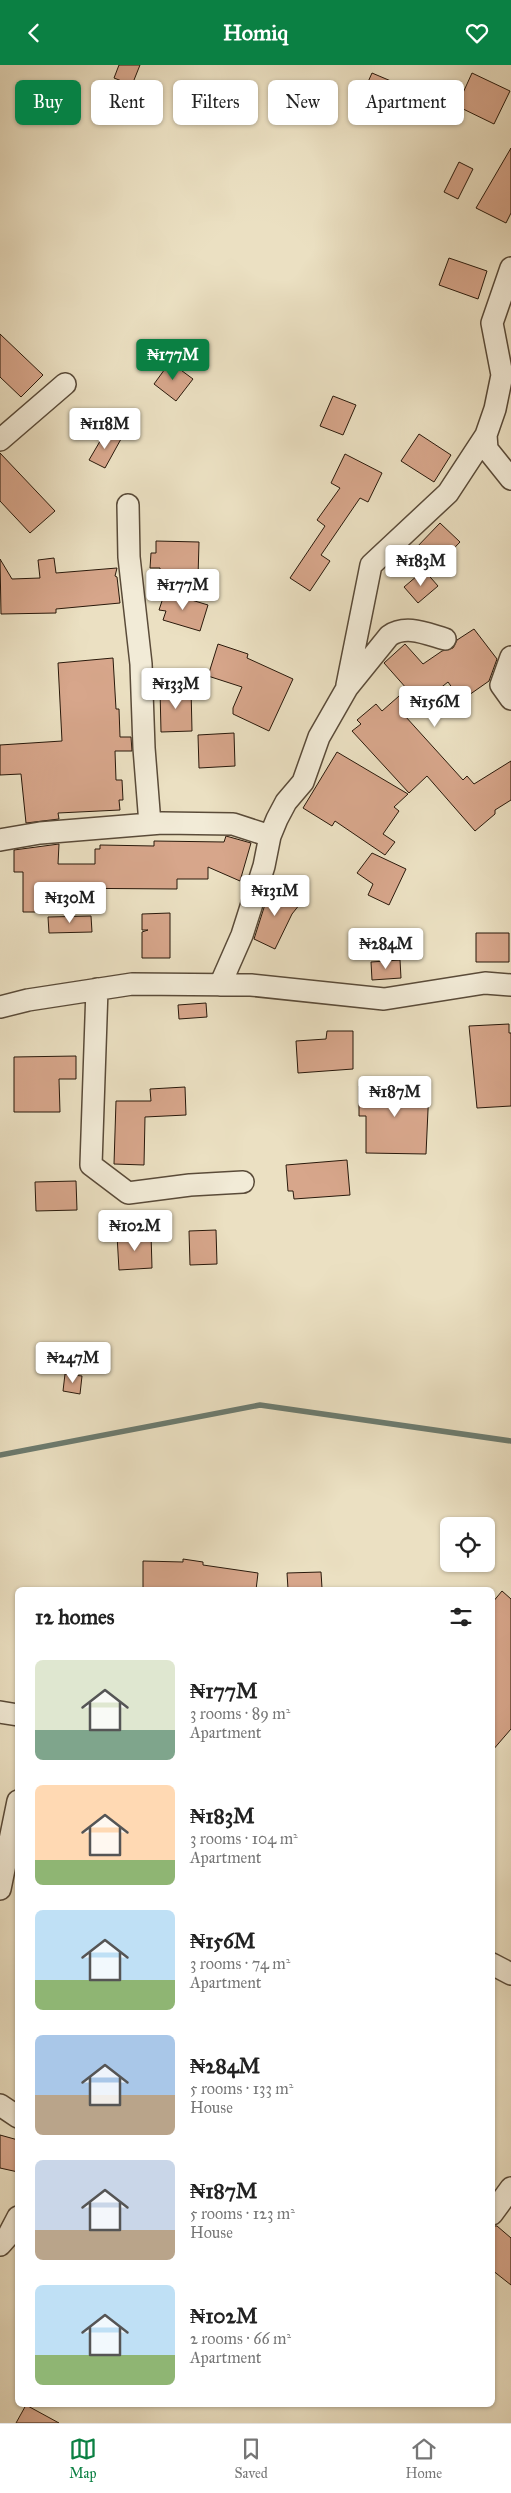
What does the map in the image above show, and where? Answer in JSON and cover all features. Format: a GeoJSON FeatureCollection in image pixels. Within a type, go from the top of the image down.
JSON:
{"type":"FeatureCollection","features":[{"type":"Feature","properties":{"kind":"street"},"geometry":{"type":"LineString","coordinates":[[347,688],[371,565],[448,493],[486,435],[495,409],[502,375],[492,323],[511,268]]}},
{"type":"Feature","properties":{"kind":"street"},"geometry":{"type":"LineString","coordinates":[[0,440],[65,384]]}},
{"type":"Feature","properties":{"kind":"street"},"geometry":{"type":"LineString","coordinates":[[486,435],[487,449],[511,479]]}},
{"type":"Feature","properties":{"kind":"street"},"geometry":{"type":"LineString","coordinates":[[128,505],[129,557],[141,664],[144,748],[150,824]]}},
{"type":"Feature","properties":{"kind":"street"},"geometry":{"type":"LineString","coordinates":[[220,985],[242,935],[264,866],[270,837],[286,802],[304,782],[319,737],[347,688],[389,636],[397,631],[406,629],[445,639]]}},
{"type":"Feature","properties":{"kind":"street"},"geometry":{"type":"LineString","coordinates":[[511,657],[500,685],[511,699]]}},
{"type":"Feature","properties":{"kind":"street"},"geometry":{"type":"LineString","coordinates":[[0,841],[40,833],[150,824],[232,824],[270,837]]}},
{"type":"Feature","properties":{"kind":"street"},"geometry":{"type":"LineString","coordinates":[[0,1007],[132,984],[251,985],[384,999],[485,983],[511,985]]}},
{"type":"Feature","properties":{"kind":"street"},"geometry":{"type":"LineString","coordinates":[[97,989],[91,1165],[128,1193],[190,1185],[243,1183]]}},
{"type":"Feature","properties":{"kind":"street"},"geometry":{"type":"LineString","coordinates":[[0,1712],[15,1714]]}},
{"type":"Feature","properties":{"kind":"street"},"geometry":{"type":"LineString","coordinates":[[0,1889],[4,1844],[15,1810]]}},
{"type":"Feature","properties":{"kind":"street"},"geometry":{"type":"LineString","coordinates":[[495,1965],[511,1974]]}},
{"type":"Feature","properties":{"kind":"street"},"geometry":{"type":"LineString","coordinates":[[0,2105],[15,2115]]}},
{"type":"Feature","properties":{"kind":"street"},"geometry":{"type":"LineString","coordinates":[[495,2210],[511,2188]]}},
{"type":"Feature","properties":{"kind":"street"},"geometry":{"type":"LineString","coordinates":[[0,2245],[8,2236],[15,2223]]}},
{"type":"Feature","properties":{"kind":"building"},"geometry":{"type":"Polygon","coordinates":[[[119,65],[140,65],[134,80],[114,78],[119,65]]]}},
{"type":"Feature","properties":{"kind":"building"},"geometry":{"type":"Polygon","coordinates":[[[372,73],[389,80],[369,80],[372,73]]]}},
{"type":"Feature","properties":{"kind":"building"},"geometry":{"type":"Polygon","coordinates":[[[472,73],[510,91],[494,124],[464,109],[464,91],[472,73]]]}},
{"type":"Feature","properties":{"kind":"building"},"geometry":{"type":"Polygon","coordinates":[[[511,148],[511,213],[506,223],[476,208],[511,148]]]}},
{"type":"Feature","properties":{"kind":"building"},"geometry":{"type":"Polygon","coordinates":[[[459,162],[473,169],[458,199],[444,192],[459,162]]]}},
{"type":"Feature","properties":{"kind":"building"},"geometry":{"type":"Polygon","coordinates":[[[449,258],[487,271],[478,299],[439,285],[449,258]]]}},
{"type":"Feature","properties":{"kind":"building"},"geometry":{"type":"Polygon","coordinates":[[[0,334],[43,375],[21,397],[0,377],[0,334]]]}},
{"type":"Feature","properties":{"kind":"building"},"geometry":{"type":"Polygon","coordinates":[[[170,362],[193,379],[176,401],[154,384],[170,362]]]}},
{"type":"Feature","properties":{"kind":"building"},"geometry":{"type":"Polygon","coordinates":[[[333,396],[356,405],[343,435],[320,426],[333,396]]]}},
{"type":"Feature","properties":{"kind":"building"},"geometry":{"type":"Polygon","coordinates":[[[106,431],[121,439],[105,468],[89,460],[106,431]]]}},
{"type":"Feature","properties":{"kind":"building"},"geometry":{"type":"Polygon","coordinates":[[[419,434],[451,455],[434,482],[401,461],[419,434]]]}},
{"type":"Feature","properties":{"kind":"building"},"geometry":{"type":"Polygon","coordinates":[[[0,453],[55,511],[30,533],[0,501],[0,453]]]}},
{"type":"Feature","properties":{"kind":"building"},"geometry":{"type":"Polygon","coordinates":[[[345,454],[382,473],[368,502],[360,498],[321,555],[330,561],[310,591],[290,578],[325,526],[317,520],[340,488],[331,483],[345,454]]]}},
{"type":"Feature","properties":{"kind":"building"},"geometry":{"type":"Polygon","coordinates":[[[440,523],[460,542],[435,568],[415,549],[440,523]]]}},
{"type":"Feature","properties":{"kind":"building"},"geometry":{"type":"Polygon","coordinates":[[[156,541],[199,542],[198,577],[160,576],[160,568],[150,568],[151,553],[156,553],[156,541]]]}},
{"type":"Feature","properties":{"kind":"building"},"geometry":{"type":"Polygon","coordinates":[[[54,558],[56,573],[117,568],[115,576],[117,577],[120,603],[56,609],[56,613],[1,614],[0,559],[12,579],[40,578],[38,560],[54,558]]]}},
{"type":"Feature","properties":{"kind":"building"},"geometry":{"type":"Polygon","coordinates":[[[424,570],[438,586],[418,603],[404,587],[424,570]]]}},
{"type":"Feature","properties":{"kind":"building"},"geometry":{"type":"Polygon","coordinates":[[[165,592],[208,605],[200,631],[163,620],[166,611],[159,610],[165,592]]]}},
{"type":"Feature","properties":{"kind":"building"},"geometry":{"type":"Polygon","coordinates":[[[474,629],[497,659],[489,681],[469,695],[466,691],[458,696],[448,682],[405,716],[463,780],[467,776],[474,784],[511,761],[511,800],[495,810],[495,814],[475,831],[427,776],[409,793],[352,731],[361,724],[357,720],[376,704],[382,711],[407,689],[384,663],[405,644],[423,664],[442,651],[453,648],[457,640],[474,629]]]}},
{"type":"Feature","properties":{"kind":"building"},"geometry":{"type":"Polygon","coordinates":[[[218,644],[248,654],[247,658],[293,679],[269,731],[233,714],[233,708],[242,687],[208,676],[218,644]]]}},
{"type":"Feature","properties":{"kind":"building"},"geometry":{"type":"Polygon","coordinates":[[[113,658],[116,709],[119,709],[120,737],[131,737],[132,751],[115,751],[116,780],[122,780],[123,800],[119,800],[120,810],[58,813],[59,819],[26,823],[21,774],[0,775],[0,745],[62,741],[58,663],[113,658]]]}},
{"type":"Feature","properties":{"kind":"building"},"geometry":{"type":"Polygon","coordinates":[[[191,688],[192,731],[161,732],[160,689],[191,688]]]}},
{"type":"Feature","properties":{"kind":"building"},"geometry":{"type":"Polygon","coordinates":[[[234,733],[235,766],[199,768],[198,735],[234,733]]]}},
{"type":"Feature","properties":{"kind":"building"},"geometry":{"type":"Polygon","coordinates":[[[337,752],[408,794],[394,807],[399,811],[383,834],[395,842],[385,855],[335,821],[332,826],[303,808],[337,752]]]}},
{"type":"Feature","properties":{"kind":"building"},"geometry":{"type":"Polygon","coordinates":[[[226,836],[251,843],[240,881],[208,867],[208,879],[177,879],[177,889],[44,888],[44,912],[23,912],[23,872],[14,872],[14,850],[59,844],[58,864],[95,864],[95,849],[100,849],[100,845],[154,846],[154,841],[224,842],[226,836]]]}},
{"type":"Feature","properties":{"kind":"building"},"geometry":{"type":"Polygon","coordinates":[[[372,853],[406,869],[389,905],[368,895],[373,884],[357,873],[372,853]]]}},
{"type":"Feature","properties":{"kind":"building"},"geometry":{"type":"Polygon","coordinates":[[[276,885],[300,904],[292,914],[275,949],[254,939],[268,895],[276,885]]]}},
{"type":"Feature","properties":{"kind":"building"},"geometry":{"type":"Polygon","coordinates":[[[170,913],[170,958],[142,958],[142,932],[148,930],[142,930],[142,914],[170,913]]]}},
{"type":"Feature","properties":{"kind":"building"},"geometry":{"type":"Polygon","coordinates":[[[91,916],[92,932],[49,933],[48,917],[91,916]]]}},
{"type":"Feature","properties":{"kind":"building"},"geometry":{"type":"Polygon","coordinates":[[[476,933],[509,933],[509,962],[476,962],[476,933]]]}},
{"type":"Feature","properties":{"kind":"building"},"geometry":{"type":"Polygon","coordinates":[[[400,960],[401,978],[372,980],[371,962],[400,960]]]}},
{"type":"Feature","properties":{"kind":"building"},"geometry":{"type":"Polygon","coordinates":[[[206,1003],[207,1017],[179,1019],[178,1005],[206,1003]]]}},
{"type":"Feature","properties":{"kind":"building"},"geometry":{"type":"Polygon","coordinates":[[[509,1024],[509,1033],[511,1033],[511,1106],[477,1108],[469,1026],[509,1024]]]}},
{"type":"Feature","properties":{"kind":"building"},"geometry":{"type":"Polygon","coordinates":[[[327,1031],[353,1031],[353,1069],[298,1073],[296,1041],[326,1039],[327,1031]]]}},
{"type":"Feature","properties":{"kind":"building"},"geometry":{"type":"Polygon","coordinates":[[[76,1056],[76,1079],[59,1079],[60,1112],[14,1112],[14,1057],[76,1056]]]}},
{"type":"Feature","properties":{"kind":"building"},"geometry":{"type":"Polygon","coordinates":[[[418,1084],[418,1088],[429,1088],[426,1154],[366,1153],[366,1116],[359,1116],[359,1086],[418,1084]]]}},
{"type":"Feature","properties":{"kind":"building"},"geometry":{"type":"Polygon","coordinates":[[[185,1087],[186,1115],[145,1117],[144,1165],[114,1164],[116,1101],[151,1101],[150,1089],[185,1087]]]}},
{"type":"Feature","properties":{"kind":"building"},"geometry":{"type":"Polygon","coordinates":[[[347,1160],[350,1195],[294,1199],[293,1191],[288,1191],[286,1165],[347,1160]]]}},
{"type":"Feature","properties":{"kind":"building"},"geometry":{"type":"Polygon","coordinates":[[[76,1181],[77,1210],[36,1211],[35,1182],[76,1181]]]}},
{"type":"Feature","properties":{"kind":"building"},"geometry":{"type":"Polygon","coordinates":[[[216,1230],[217,1264],[190,1265],[189,1231],[216,1230]]]}},
{"type":"Feature","properties":{"kind":"building"},"geometry":{"type":"Polygon","coordinates":[[[151,1234],[152,1268],[119,1270],[117,1235],[151,1234]]]}},
{"type":"Feature","properties":{"kind":"building"},"geometry":{"type":"Polygon","coordinates":[[[65,1374],[82,1376],[80,1394],[63,1391],[65,1374]]]}},
{"type":"Feature","properties":{"kind":"building"},"geometry":{"type":"Polygon","coordinates":[[[183,1559],[203,1562],[203,1565],[258,1573],[256,1587],[143,1587],[143,1561],[183,1562],[183,1559]]]}},
{"type":"Feature","properties":{"kind":"building"},"geometry":{"type":"Polygon","coordinates":[[[321,1572],[322,1587],[288,1587],[287,1573],[321,1572]]]}},
{"type":"Feature","properties":{"kind":"building"},"geometry":{"type":"Polygon","coordinates":[[[502,1591],[511,1599],[511,1729],[495,1748],[495,1599],[502,1591]]]}},
{"type":"Feature","properties":{"kind":"building"},"geometry":{"type":"Polygon","coordinates":[[[0,2135],[15,2139],[15,2171],[0,2168],[0,2135]]]}},
{"type":"Feature","properties":{"kind":"building"},"geometry":{"type":"Polygon","coordinates":[[[495,2226],[511,2238],[511,2285],[495,2272],[495,2226]]]}},
{"type":"Feature","properties":{"kind":"building"},"geometry":{"type":"Polygon","coordinates":[[[25,2407],[30,2407],[59,2423],[16,2423],[25,2407]]]}},
{"type":"Feature","properties":{"kind":"waterway"},"geometry":{"type":"LineString","coordinates":[[0,1455],[260,1405],[511,1441]]}}]}
